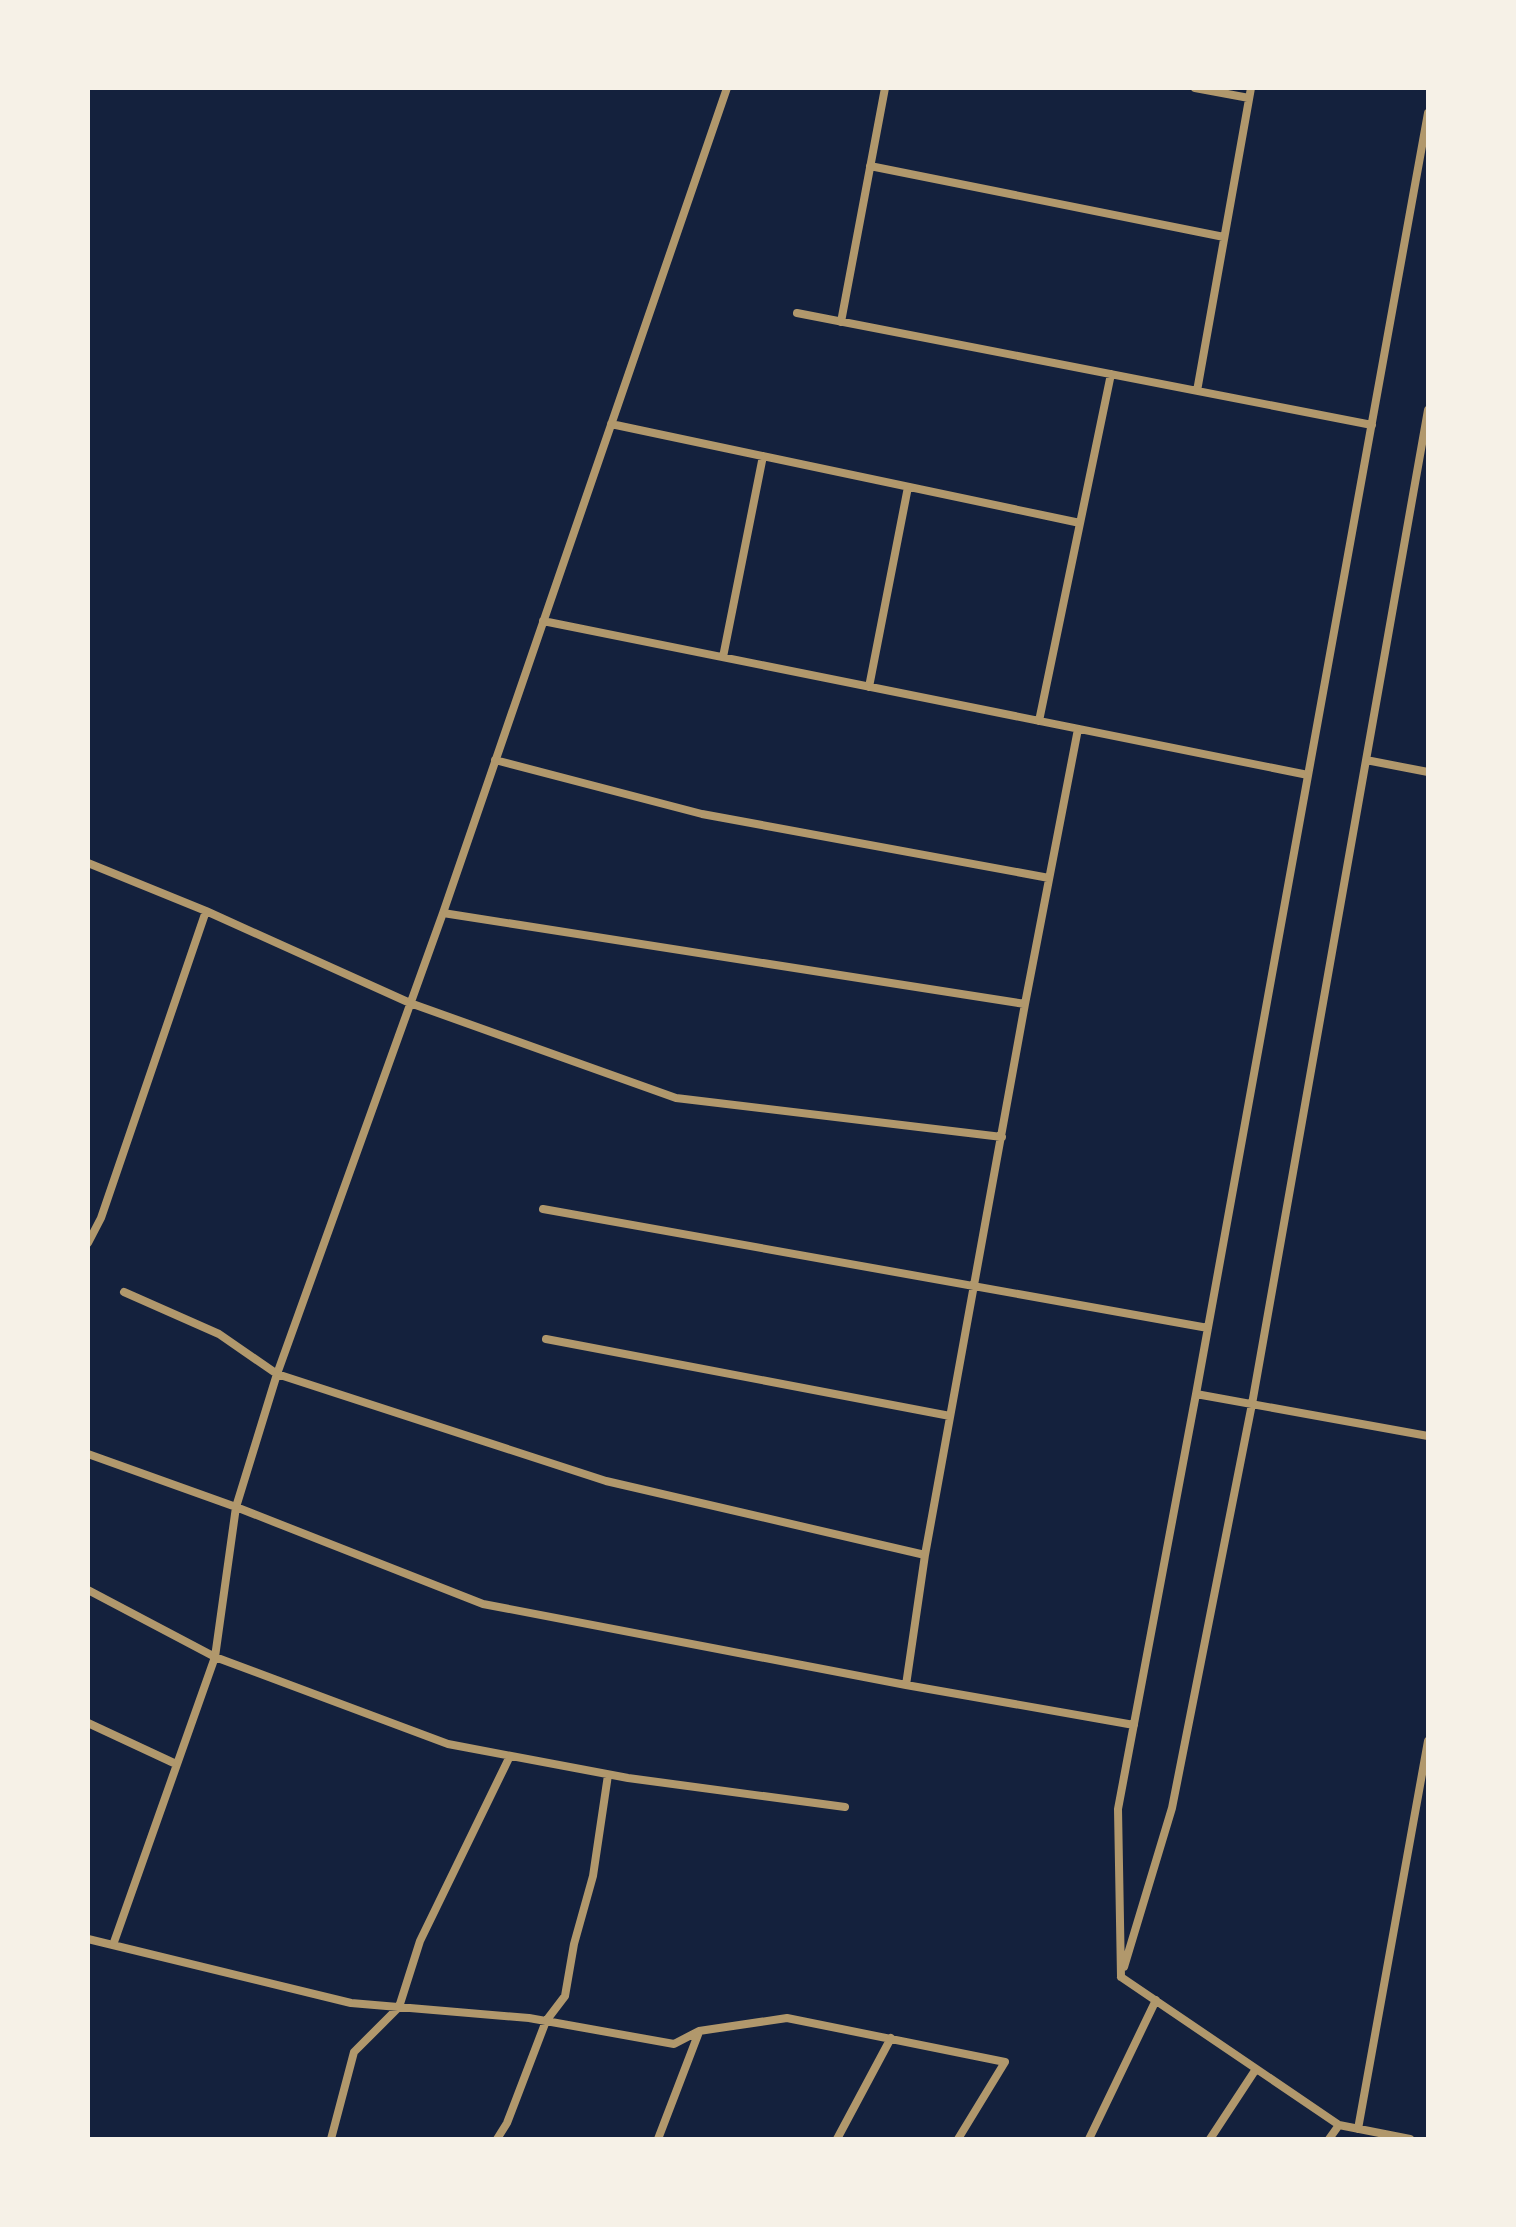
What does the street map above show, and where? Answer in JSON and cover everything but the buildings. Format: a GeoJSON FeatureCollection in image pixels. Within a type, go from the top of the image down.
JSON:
{"type":"FeatureCollection","features":[{"type":"Feature","properties":{"kind":"street"},"geometry":{"type":"LineString","coordinates":[[113,1945],[215,1657],[236,1507],[277,1374],[443,913],[727,88]]}},
{"type":"Feature","properties":{"kind":"street"},"geometry":{"type":"LineString","coordinates":[[841,322],[885,88]]}},
{"type":"Feature","properties":{"kind":"street"},"geometry":{"type":"LineString","coordinates":[[1195,88],[1250,93],[1197,391]]}},
{"type":"Feature","properties":{"kind":"street"},"geometry":{"type":"LineString","coordinates":[[1121,1977],[1118,1809],[1428,113]]}},
{"type":"Feature","properties":{"kind":"street"},"geometry":{"type":"LineString","coordinates":[[870,166],[1224,237]]}},
{"type":"Feature","properties":{"kind":"street"},"geometry":{"type":"LineString","coordinates":[[797,313],[1372,425]]}},
{"type":"Feature","properties":{"kind":"street"},"geometry":{"type":"LineString","coordinates":[[1039,721],[1111,374]]}},
{"type":"Feature","properties":{"kind":"street"},"geometry":{"type":"LineString","coordinates":[[1121,1977],[1172,1808],[1252,1404],[1428,410]]}},
{"type":"Feature","properties":{"kind":"street"},"geometry":{"type":"LineString","coordinates":[[611,424],[1080,523]]}},
{"type":"Feature","properties":{"kind":"street"},"geometry":{"type":"LineString","coordinates":[[723,657],[763,456]]}},
{"type":"Feature","properties":{"kind":"street"},"geometry":{"type":"LineString","coordinates":[[869,687],[908,487]]}},
{"type":"Feature","properties":{"kind":"street"},"geometry":{"type":"LineString","coordinates":[[543,621],[1308,775]]}},
{"type":"Feature","properties":{"kind":"street"},"geometry":{"type":"LineString","coordinates":[[906,1685],[950,1416],[1078,729]]}},
{"type":"Feature","properties":{"kind":"street"},"geometry":{"type":"LineString","coordinates":[[495,760],[702,814],[1049,878]]}},
{"type":"Feature","properties":{"kind":"street"},"geometry":{"type":"LineString","coordinates":[[1366,760],[1428,772]]}},
{"type":"Feature","properties":{"kind":"street"},"geometry":{"type":"LineString","coordinates":[[88,863],[206,911],[410,1003],[676,1098],[1002,1137]]}},
{"type":"Feature","properties":{"kind":"street"},"geometry":{"type":"LineString","coordinates":[[88,1243],[101,1218],[206,911]]}},
{"type":"Feature","properties":{"kind":"street"},"geometry":{"type":"LineString","coordinates":[[443,913],[1025,1004]]}},
{"type":"Feature","properties":{"kind":"street"},"geometry":{"type":"LineString","coordinates":[[543,1209],[1208,1328]]}},
{"type":"Feature","properties":{"kind":"street"},"geometry":{"type":"LineString","coordinates":[[124,1292],[219,1334],[277,1374],[606,1481],[925,1555]]}},
{"type":"Feature","properties":{"kind":"street"},"geometry":{"type":"LineString","coordinates":[[546,1339],[950,1416]]}},
{"type":"Feature","properties":{"kind":"street"},"geometry":{"type":"LineString","coordinates":[[1196,1394],[1428,1436]]}},
{"type":"Feature","properties":{"kind":"street"},"geometry":{"type":"LineString","coordinates":[[88,1454],[236,1507],[483,1604],[1134,1725]]}},
{"type":"Feature","properties":{"kind":"street"},"geometry":{"type":"LineString","coordinates":[[88,1590],[215,1657],[448,1744],[608,1775],[845,1807]]}},
{"type":"Feature","properties":{"kind":"street"},"geometry":{"type":"LineString","coordinates":[[88,1723],[176,1764]]}},
{"type":"Feature","properties":{"kind":"street"},"geometry":{"type":"LineString","coordinates":[[1358,2129],[1428,1741]]}},
{"type":"Feature","properties":{"kind":"street"},"geometry":{"type":"LineString","coordinates":[[331,2139],[354,2052],[399,2007],[420,1941],[510,1756]]}},
{"type":"Feature","properties":{"kind":"street"},"geometry":{"type":"LineString","coordinates":[[497,2139],[507,2123],[546,2021],[565,1996],[574,1944],[593,1876],[608,1775]]}},
{"type":"Feature","properties":{"kind":"street"},"geometry":{"type":"LineString","coordinates":[[88,1939],[351,2003],[546,2021],[674,2044],[699,2031],[787,2018],[1005,2062],[958,2139]]}},
{"type":"Feature","properties":{"kind":"street"},"geometry":{"type":"LineString","coordinates":[[1121,1977],[1339,2125],[1410,2139]]}},
{"type":"Feature","properties":{"kind":"street"},"geometry":{"type":"LineString","coordinates":[[1089,2139],[1156,2000]]}},
{"type":"Feature","properties":{"kind":"street"},"geometry":{"type":"LineString","coordinates":[[658,2139],[699,2031]]}},
{"type":"Feature","properties":{"kind":"street"},"geometry":{"type":"LineString","coordinates":[[837,2139],[891,2038]]}},
{"type":"Feature","properties":{"kind":"street"},"geometry":{"type":"LineString","coordinates":[[1210,2139],[1256,2069]]}},
{"type":"Feature","properties":{"kind":"street"},"geometry":{"type":"LineString","coordinates":[[1329,2139],[1339,2125]]}}]}
